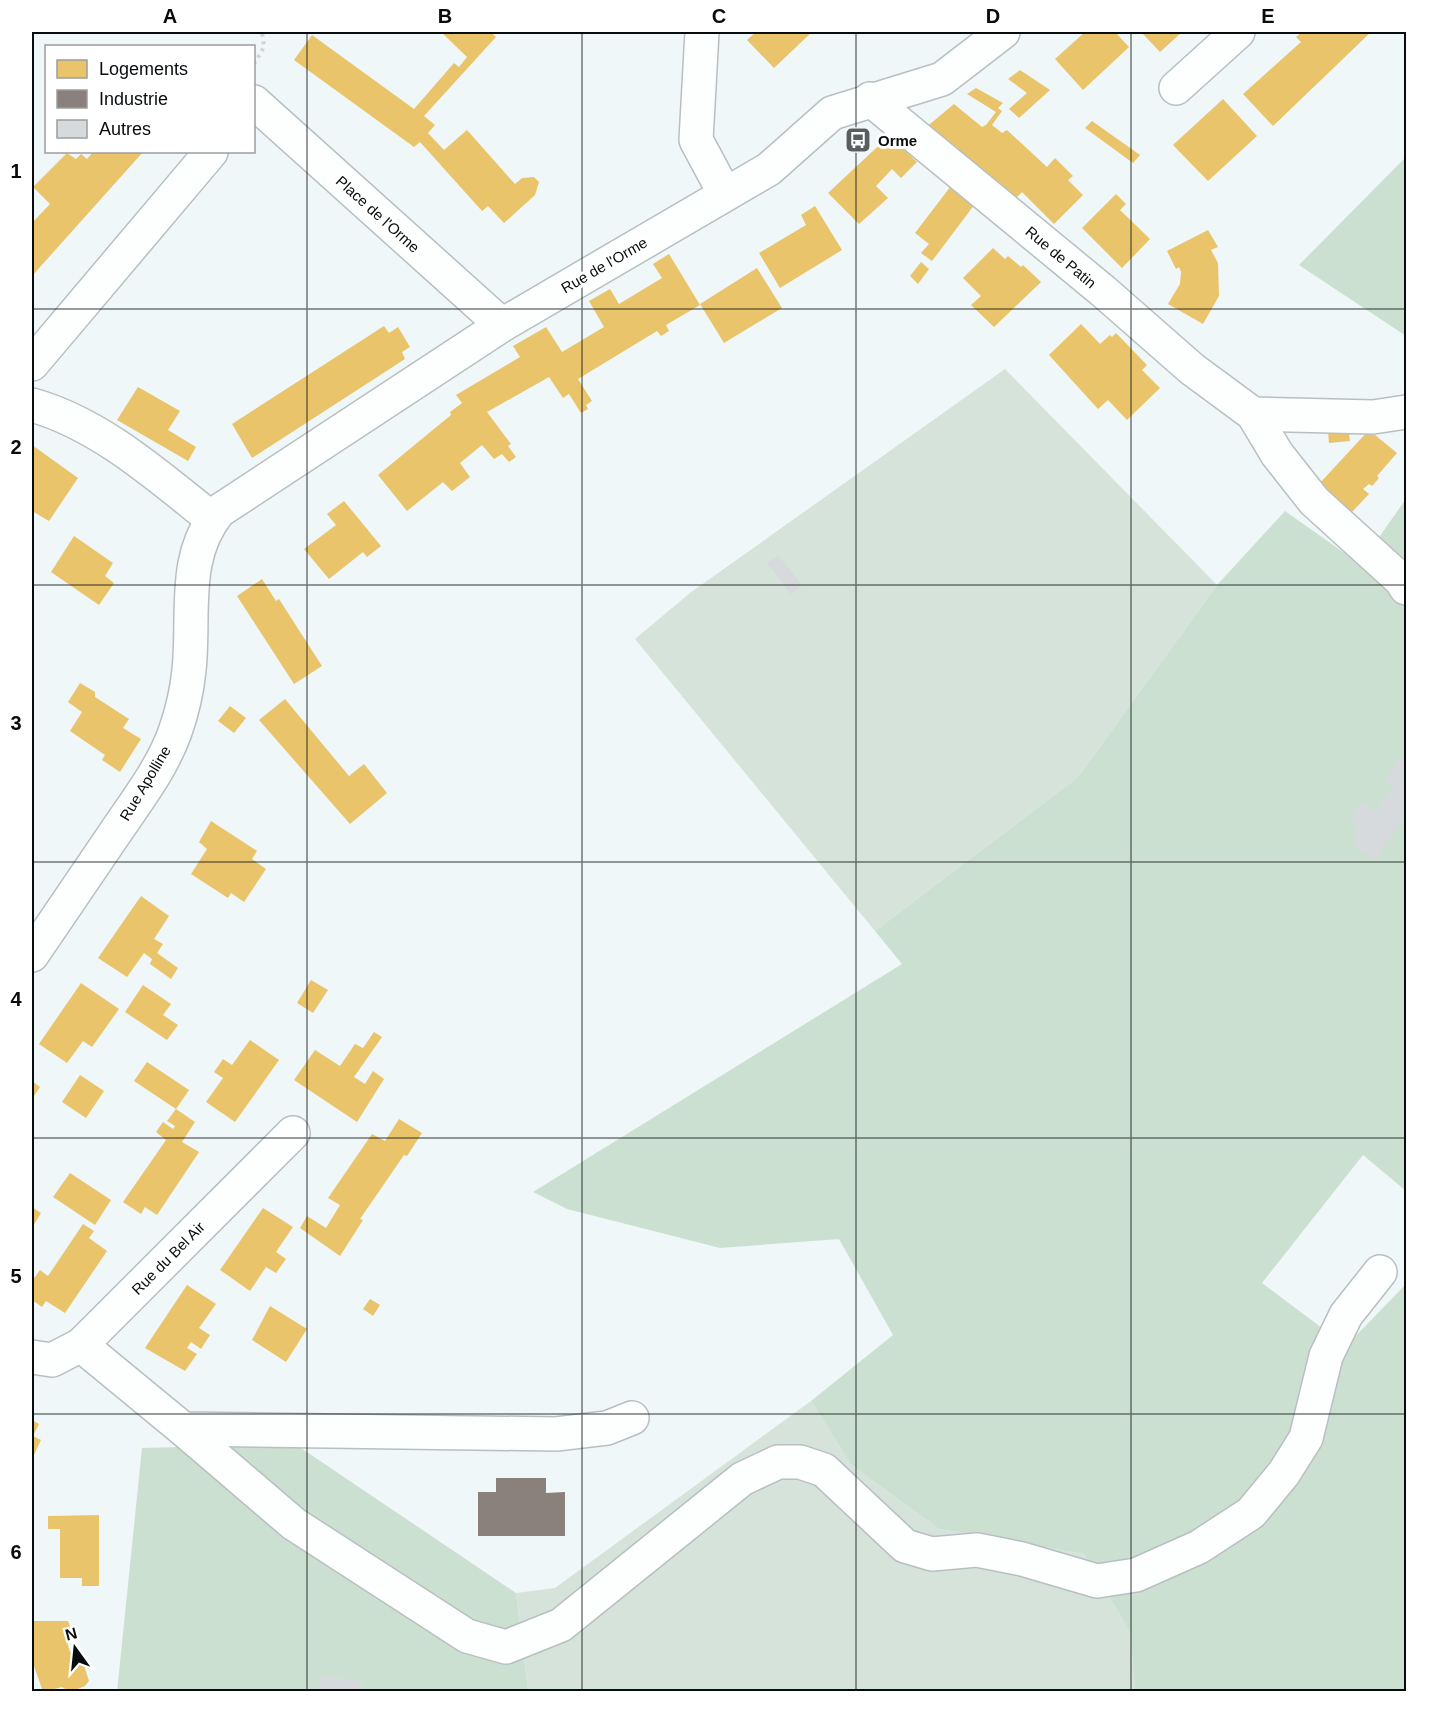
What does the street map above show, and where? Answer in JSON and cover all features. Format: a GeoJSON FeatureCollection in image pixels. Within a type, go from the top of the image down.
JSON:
{"type":"FeatureCollection","features":[{"type":"Feature","properties":{"kind":"street"},"geometry":{"type":"LineString","coordinates":[[702,32],[696,140],[725,194]]}},
{"type":"Feature","properties":{"kind":"street","name":"Rue de l'Orme"},"geometry":{"type":"LineString","coordinates":[[212,519],[236,497],[502,325],[774,165],[832,113],[870,99],[914,90],[942,79],[1003,32]]}},
{"type":"Feature","properties":{"kind":"street"},"geometry":{"type":"LineString","coordinates":[[1176,88],[1238,32]]}},
{"type":"Feature","properties":{"kind":"street","name":"Rue de Patin"},"geometry":{"type":"LineString","coordinates":[[870,99],[1103,291],[1191,369],[1253,414],[1276,454],[1314,501],[1407,588]]}},
{"type":"Feature","properties":{"kind":"street","name":"Place de l'Orme"},"geometry":{"type":"LineString","coordinates":[[255,103],[502,325]]}},
{"type":"Feature","properties":{"kind":"street"},"geometry":{"type":"LineString","coordinates":[[32,364],[210,153]]}},
{"type":"Feature","properties":{"kind":"street"},"geometry":{"type":"LineString","coordinates":[[32,405],[59,414],[108,441],[212,519]]}},
{"type":"Feature","properties":{"kind":"street"},"geometry":{"type":"LineString","coordinates":[[1253,414],[1373,417],[1407,412]]}},
{"type":"Feature","properties":{"kind":"street","name":"Rue Apolline"},"geometry":{"type":"LineString","coordinates":[[32,955],[141,793],[174,734],[189,669],[195,562],[200,540],[212,519]]}},
{"type":"Feature","properties":{"kind":"street","name":"Rue du Bel Air"},"geometry":{"type":"LineString","coordinates":[[32,1357],[52,1360],[81,1345],[293,1133]]}},
{"type":"Feature","properties":{"kind":"street"},"geometry":{"type":"LineString","coordinates":[[81,1345],[294,1524],[467,1636],[506,1647],[561,1625],[742,1479],[778,1462],[800,1462],[824,1470],[905,1546],[932,1554],[977,1550],[1022,1559],[1097,1581],[1137,1575],[1199,1547],[1251,1513],[1284,1473],[1306,1438],[1326,1356],[1346,1315],[1380,1272]]}},
{"type":"Feature","properties":{"kind":"street"},"geometry":{"type":"LineString","coordinates":[[183,1429],[556,1434],[607,1428],[632,1418]]}},
{"type":"Feature","properties":{"kind":"path"},"geometry":{"type":"LineString","coordinates":[[255,62],[264,47],[262,32]]}},
{"type":"Feature","properties":{"kind":"shaded area"},"geometry":{"type":"Polygon","coordinates":[[[1005,369],[1217,585],[1078,777],[875,931],[635,639],[690,593],[1005,369]]]}},
{"type":"Feature","properties":{"kind":"shaded area"},"geometry":{"type":"Polygon","coordinates":[[[811,1401],[851,1465],[939,1529],[1084,1554],[1130,1632],[1135,1691],[528,1691],[516,1593],[555,1588],[811,1401]]]}},
{"type":"Feature","properties":{"kind":"green space"},"geometry":{"type":"Polygon","coordinates":[[[1406,157],[1406,336],[1299,265],[1406,157]]]}},
{"type":"Feature","properties":{"kind":"green space"},"geometry":{"type":"Polygon","coordinates":[[[1406,499],[1406,1191],[1363,1155],[1262,1283],[1346,1346],[1406,1284],[1406,1691],[1135,1691],[1130,1632],[1084,1554],[939,1529],[851,1465],[811,1401],[893,1335],[839,1239],[720,1248],[567,1209],[533,1192],[902,964],[875,931],[1078,777],[1217,585],[1285,511],[1360,564],[1406,499]]]}},
{"type":"Feature","properties":{"kind":"green space"},"geometry":{"type":"Polygon","coordinates":[[[295,1444],[516,1593],[528,1691],[117,1692],[142,1448],[295,1444]]]}},
{"type":"Feature","properties":{"kind":"building: Logements"},"geometry":{"type":"Polygon","coordinates":[[[441,32],[491,32],[496,37],[424,116],[435,125],[428,133],[444,150],[467,130],[515,184],[522,178],[534,177],[539,182],[535,195],[504,223],[488,206],[482,211],[420,142],[414,147],[294,60],[312,35],[414,109],[454,63],[459,67],[467,57],[441,32]]]}},
{"type":"Feature","properties":{"kind":"building: Logements"},"geometry":{"type":"Polygon","coordinates":[[[756,32],[812,32],[774,68],[747,40],[756,32]]]}},
{"type":"Feature","properties":{"kind":"building: Logements"},"geometry":{"type":"Polygon","coordinates":[[[1085,32],[1115,32],[1129,47],[1083,90],[1055,59],[1085,32]]]}},
{"type":"Feature","properties":{"kind":"building: Logements"},"geometry":{"type":"Polygon","coordinates":[[[1141,32],[1182,32],[1160,52],[1141,32]]]}},
{"type":"Feature","properties":{"kind":"building: Logements"},"geometry":{"type":"Polygon","coordinates":[[[1302,32],[1371,32],[1273,126],[1243,94],[1301,42],[1296,37],[1302,32]]]}},
{"type":"Feature","properties":{"kind":"building: Logements"},"geometry":{"type":"Polygon","coordinates":[[[1020,70],[1050,90],[1019,118],[1009,109],[1027,93],[1008,79],[1020,70]]]}},
{"type":"Feature","properties":{"kind":"building: Logements"},"geometry":{"type":"Polygon","coordinates":[[[976,88],[1003,103],[998,108],[1002,111],[992,125],[1002,133],[1007,130],[1047,167],[1055,158],[1073,176],[1068,180],[1083,195],[1054,224],[1022,192],[1011,203],[924,129],[954,104],[982,127],[986,125],[996,112],[967,94],[976,88]]]}},
{"type":"Feature","properties":{"kind":"building: Logements"},"geometry":{"type":"Polygon","coordinates":[[[1223,99],[1257,136],[1208,181],[1173,145],[1223,99]]]}},
{"type":"Feature","properties":{"kind":"building: Logements"},"geometry":{"type":"Polygon","coordinates":[[[1092,121],[1140,155],[1133,163],[1085,128],[1092,121]]]}},
{"type":"Feature","properties":{"kind":"building: Logements"},"geometry":{"type":"Polygon","coordinates":[[[889,136],[917,162],[901,178],[892,169],[876,186],[888,198],[859,224],[828,193],[889,136]]]}},
{"type":"Feature","properties":{"kind":"building: Logements"},"geometry":{"type":"Polygon","coordinates":[[[67,153],[76,159],[81,154],[87,159],[92,153],[142,153],[32,276],[32,223],[50,204],[33,187],[67,153]]]}},
{"type":"Feature","properties":{"kind":"building: Logements"},"geometry":{"type":"Polygon","coordinates":[[[954,182],[978,200],[932,261],[921,253],[929,244],[915,233],[954,182]]]}},
{"type":"Feature","properties":{"kind":"building: Logements"},"geometry":{"type":"Polygon","coordinates":[[[1116,194],[1126,204],[1120,210],[1150,239],[1122,268],[1082,228],[1116,194]]]}},
{"type":"Feature","properties":{"kind":"building: Logements"},"geometry":{"type":"Polygon","coordinates":[[[815,206],[842,250],[780,288],[759,253],[806,225],[801,215],[815,206]]]}},
{"type":"Feature","properties":{"kind":"building: Logements"},"geometry":{"type":"Polygon","coordinates":[[[1208,230],[1218,247],[1211,250],[1218,263],[1219,296],[1203,324],[1168,304],[1180,284],[1181,272],[1179,267],[1176,269],[1167,251],[1208,230]]]}},
{"type":"Feature","properties":{"kind":"building: Logements"},"geometry":{"type":"Polygon","coordinates":[[[993,248],[1005,259],[1008,256],[1021,267],[1023,265],[1041,282],[994,327],[971,305],[981,296],[963,278],[993,248]]]}},
{"type":"Feature","properties":{"kind":"building: Logements"},"geometry":{"type":"Polygon","coordinates":[[[669,254],[700,305],[666,325],[669,331],[661,336],[657,331],[578,379],[592,401],[586,405],[588,409],[581,413],[569,394],[563,398],[549,377],[487,412],[511,444],[508,446],[516,457],[509,462],[502,454],[494,459],[482,445],[460,463],[470,477],[452,491],[443,482],[407,511],[378,475],[451,415],[450,412],[462,403],[456,395],[520,357],[513,346],[546,327],[562,352],[604,327],[589,301],[610,289],[619,304],[662,278],[653,264],[669,254]]]}},
{"type":"Feature","properties":{"kind":"building: Logements"},"geometry":{"type":"Polygon","coordinates":[[[921,262],[929,269],[918,284],[910,276],[921,262]]]}},
{"type":"Feature","properties":{"kind":"building: Logements"},"geometry":{"type":"Polygon","coordinates":[[[757,268],[782,308],[724,343],[700,304],[757,268]]]}},
{"type":"Feature","properties":{"kind":"building: Logements"},"geometry":{"type":"Polygon","coordinates":[[[1081,324],[1100,344],[1116,333],[1147,365],[1142,370],[1160,388],[1127,420],[1108,400],[1098,409],[1049,355],[1081,324]]]}},
{"type":"Feature","properties":{"kind":"building: Logements"},"geometry":{"type":"Polygon","coordinates":[[[384,326],[389,333],[398,327],[410,347],[402,352],[405,359],[252,458],[232,424],[384,326]]]}},
{"type":"Feature","properties":{"kind":"building: Logements"},"geometry":{"type":"Polygon","coordinates":[[[138,387],[180,411],[168,430],[196,447],[188,461],[117,420],[138,387]]]}},
{"type":"Feature","properties":{"kind":"building: Logements"},"geometry":{"type":"Polygon","coordinates":[[[1360,429],[1349,435],[1350,441],[1329,443],[1328,431],[1360,429]]]}},
{"type":"Feature","properties":{"kind":"building: Logements"},"geometry":{"type":"Polygon","coordinates":[[[1369,430],[1397,453],[1377,476],[1379,478],[1372,486],[1369,484],[1363,489],[1369,494],[1351,513],[1319,484],[1369,430]]]}},
{"type":"Feature","properties":{"kind":"building: Logements"},"geometry":{"type":"Polygon","coordinates":[[[32,445],[78,478],[49,521],[32,511],[32,445]]]}},
{"type":"Feature","properties":{"kind":"building: Logements"},"geometry":{"type":"Polygon","coordinates":[[[344,501],[381,546],[367,557],[363,552],[329,579],[304,549],[336,525],[327,514],[344,501]]]}},
{"type":"Feature","properties":{"kind":"building: Logements"},"geometry":{"type":"Polygon","coordinates":[[[74,536],[113,563],[105,576],[114,583],[99,605],[51,572],[74,536]]]}},
{"type":"Feature","properties":{"kind":"building: Logements"},"geometry":{"type":"Polygon","coordinates":[[[262,579],[276,601],[279,599],[322,666],[294,684],[237,596],[262,579]]]}},
{"type":"Feature","properties":{"kind":"building: Logements"},"geometry":{"type":"Polygon","coordinates":[[[80,683],[95,692],[95,697],[129,719],[123,728],[141,739],[120,772],[102,760],[105,755],[70,731],[82,712],[68,702],[80,683]]]}},
{"type":"Feature","properties":{"kind":"building: Logements"},"geometry":{"type":"Polygon","coordinates":[[[285,699],[349,776],[364,764],[387,793],[350,824],[259,720],[285,699]]]}},
{"type":"Feature","properties":{"kind":"building: Logements"},"geometry":{"type":"Polygon","coordinates":[[[230,706],[246,718],[234,733],[218,721],[230,706]]]}},
{"type":"Feature","properties":{"kind":"building: Logements"},"geometry":{"type":"Polygon","coordinates":[[[211,821],[257,851],[252,859],[266,869],[244,902],[231,893],[228,898],[191,874],[207,849],[199,842],[211,821]]]}},
{"type":"Feature","properties":{"kind":"building: Logements"},"geometry":{"type":"Polygon","coordinates":[[[141,896],[169,916],[154,939],[163,944],[157,953],[178,968],[171,979],[150,964],[152,959],[144,953],[127,977],[98,958],[141,896]]]}},
{"type":"Feature","properties":{"kind":"building: Logements"},"geometry":{"type":"Polygon","coordinates":[[[311,980],[328,990],[313,1013],[297,1003],[311,980]]]}},
{"type":"Feature","properties":{"kind":"building: Logements"},"geometry":{"type":"Polygon","coordinates":[[[81,983],[119,1009],[92,1047],[83,1041],[67,1063],[39,1044],[81,983]]]}},
{"type":"Feature","properties":{"kind":"building: Logements"},"geometry":{"type":"Polygon","coordinates":[[[143,985],[171,1004],[163,1015],[178,1025],[167,1040],[125,1012],[143,985]]]}},
{"type":"Feature","properties":{"kind":"building: Logements"},"geometry":{"type":"Polygon","coordinates":[[[374,1032],[382,1037],[354,1077],[365,1084],[373,1071],[384,1079],[357,1122],[294,1080],[315,1050],[340,1066],[355,1044],[363,1048],[374,1032]]]}},
{"type":"Feature","properties":{"kind":"building: Logements"},"geometry":{"type":"Polygon","coordinates":[[[250,1040],[279,1060],[235,1122],[206,1102],[223,1078],[214,1072],[223,1059],[232,1065],[250,1040]]]}},
{"type":"Feature","properties":{"kind":"building: Logements"},"geometry":{"type":"Polygon","coordinates":[[[147,1062],[189,1090],[176,1109],[134,1081],[147,1062]]]}},
{"type":"Feature","properties":{"kind":"building: Logements"},"geometry":{"type":"Polygon","coordinates":[[[80,1075],[104,1091],[86,1118],[62,1102],[80,1075]]]}},
{"type":"Feature","properties":{"kind":"building: Logements"},"geometry":{"type":"Polygon","coordinates":[[[32,1081],[40,1087],[32,1099],[32,1081]]]}},
{"type":"Feature","properties":{"kind":"building: Logements"},"geometry":{"type":"Polygon","coordinates":[[[176,1109],[195,1122],[182,1142],[199,1152],[157,1215],[145,1207],[141,1214],[123,1202],[166,1140],[156,1132],[163,1122],[173,1129],[175,1126],[167,1121],[176,1109]]]}},
{"type":"Feature","properties":{"kind":"building: Logements"},"geometry":{"type":"Polygon","coordinates":[[[399,1119],[422,1133],[360,1219],[363,1220],[340,1256],[300,1228],[307,1216],[326,1228],[340,1205],[328,1198],[372,1134],[385,1141],[399,1119]]]}},
{"type":"Feature","properties":{"kind":"building: Logements"},"geometry":{"type":"Polygon","coordinates":[[[70,1173],[111,1200],[95,1225],[53,1197],[70,1173]]]}},
{"type":"Feature","properties":{"kind":"building: Logements"},"geometry":{"type":"Polygon","coordinates":[[[32,1207],[41,1213],[32,1228],[32,1207]]]}},
{"type":"Feature","properties":{"kind":"building: Logements"},"geometry":{"type":"Polygon","coordinates":[[[263,1208],[293,1227],[276,1252],[286,1259],[276,1273],[266,1267],[250,1291],[220,1270],[263,1208]]]}},
{"type":"Feature","properties":{"kind":"building: Logements"},"geometry":{"type":"Polygon","coordinates":[[[83,1224],[94,1231],[89,1238],[107,1251],[65,1313],[46,1301],[42,1307],[32,1300],[32,1281],[40,1270],[48,1276],[83,1224]]]}},
{"type":"Feature","properties":{"kind":"building: Logements"},"geometry":{"type":"Polygon","coordinates":[[[187,1285],[216,1304],[199,1328],[210,1335],[201,1349],[191,1342],[187,1348],[197,1354],[185,1371],[145,1348],[187,1285]]]}},
{"type":"Feature","properties":{"kind":"building: Logements"},"geometry":{"type":"Polygon","coordinates":[[[370,1299],[380,1305],[373,1316],[363,1309],[370,1299]]]}},
{"type":"Feature","properties":{"kind":"building: Logements"},"geometry":{"type":"Polygon","coordinates":[[[270,1306],[307,1329],[286,1362],[252,1340],[270,1306]]]}},
{"type":"Feature","properties":{"kind":"building: Logements"},"geometry":{"type":"Polygon","coordinates":[[[32,1420],[39,1424],[33,1436],[41,1440],[32,1459],[32,1420]]]}},
{"type":"Feature","properties":{"kind":"building: Logements"},"geometry":{"type":"Polygon","coordinates":[[[99,1515],[99,1586],[82,1586],[82,1578],[60,1578],[60,1529],[48,1529],[48,1516],[99,1515]]]}},
{"type":"Feature","properties":{"kind":"building: Logements"},"geometry":{"type":"Polygon","coordinates":[[[32,1621],[68,1621],[72,1632],[65,1635],[70,1652],[79,1650],[89,1681],[85,1686],[70,1692],[62,1687],[43,1692],[34,1666],[32,1667],[32,1621]]]}},
{"type":"Feature","properties":{"kind":"building: Industrie"},"geometry":{"type":"Polygon","coordinates":[[[496,1478],[546,1478],[546,1493],[565,1492],[565,1536],[478,1536],[478,1492],[496,1492],[496,1478]]]}},
{"type":"Feature","properties":{"kind":"building: Autres"},"geometry":{"type":"Polygon","coordinates":[[[778,555],[802,585],[791,594],[767,563],[778,555]]]}},
{"type":"Feature","properties":{"kind":"building: Autres"},"geometry":{"type":"Polygon","coordinates":[[[1401,757],[1406,760],[1406,816],[1375,860],[1353,844],[1358,836],[1354,832],[1358,825],[1350,819],[1362,802],[1376,811],[1394,786],[1385,779],[1401,757]]]}},
{"type":"Feature","properties":{"kind":"building: Autres"},"geometry":{"type":"Polygon","coordinates":[[[322,1675],[363,1682],[361,1692],[319,1692],[322,1675]]]}},
{"type":"Feature","properties":{"kind":"place","name":"Orme"},"geometry":{"type":"Point","coordinates":[858,140]}}]}
